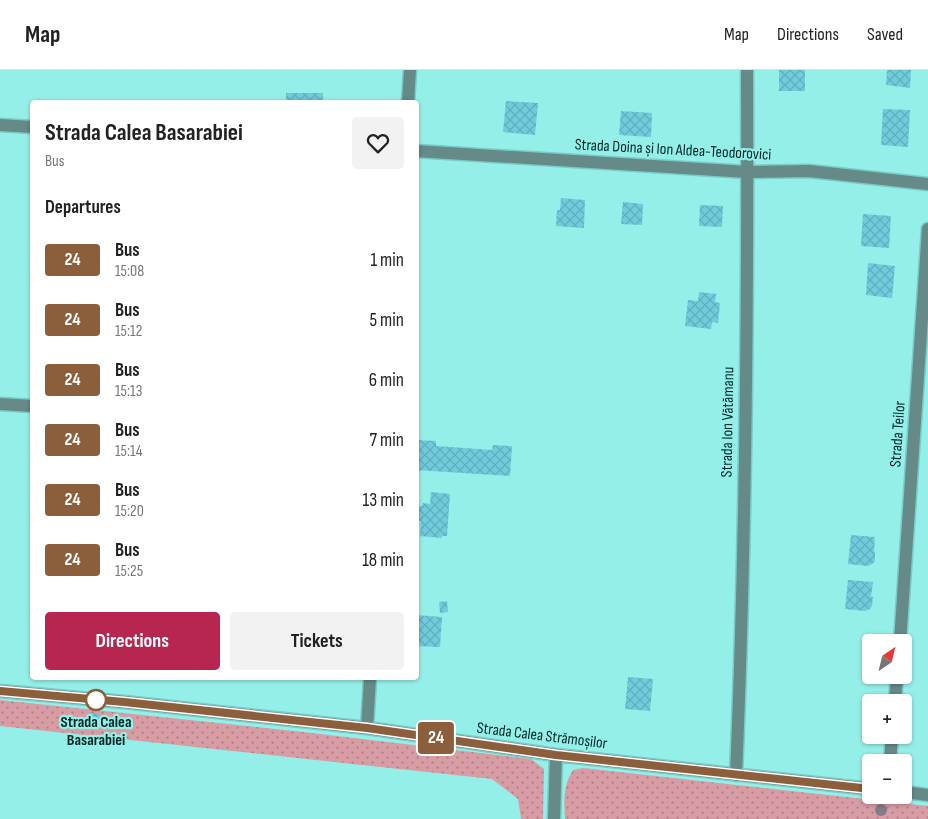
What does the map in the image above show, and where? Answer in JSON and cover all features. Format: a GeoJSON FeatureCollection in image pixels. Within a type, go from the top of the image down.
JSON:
{"type":"FeatureCollection","features":[{"type":"Feature","properties":{"kind":"street"},"geometry":{"type":"LineString","coordinates":[[408,100],[410,70]]}},
{"type":"Feature","properties":{"kind":"street","name":"Strada Ion Vătămanu"},"geometry":{"type":"LineString","coordinates":[[736,775],[744,483],[746,70]]}},
{"type":"Feature","properties":{"kind":"street"},"geometry":{"type":"LineString","coordinates":[[0,125],[30,127]]}},
{"type":"Feature","properties":{"kind":"street","name":"Strada Doina și Ion Aldea-Teodorovici"},"geometry":{"type":"LineString","coordinates":[[419,151],[747,172],[809,171],[928,184]]}},
{"type":"Feature","properties":{"kind":"street","name":"Strada Teilor"},"geometry":{"type":"LineString","coordinates":[[901,634],[928,229]]}},
{"type":"Feature","properties":{"kind":"street"},"geometry":{"type":"LineString","coordinates":[[0,404],[30,406]]}},
{"type":"Feature","properties":{"kind":"street"},"geometry":{"type":"LineString","coordinates":[[367,728],[370,680]]}},
{"type":"Feature","properties":{"kind":"street","name":"Strada Calea Strămoșilor"},"geometry":{"type":"LineString","coordinates":[[0,691],[367,728],[556,755],[862,788]]}},
{"type":"Feature","properties":{"kind":"street"},"geometry":{"type":"LineString","coordinates":[[554,819],[556,755]]}},
{"type":"Feature","properties":{"kind":"street"},"geometry":{"type":"LineString","coordinates":[[912,793],[928,795]]}},
{"type":"Feature","properties":{"kind":"shaded area"},"geometry":{"type":"Polygon","coordinates":[[[0,700],[312,733],[531,759],[544,769],[543,819],[521,819],[518,799],[492,779],[0,726],[0,700]]]}},
{"type":"Feature","properties":{"kind":"shaded area"},"geometry":{"type":"Polygon","coordinates":[[[583,768],[862,799],[862,804],[928,806],[928,819],[565,819],[564,800],[567,782],[573,770],[583,768]]]}},
{"type":"Feature","properties":{"kind":"building"},"geometry":{"type":"Polygon","coordinates":[[[779,70],[805,70],[805,91],[779,91],[779,70]]]}},
{"type":"Feature","properties":{"kind":"building"},"geometry":{"type":"Polygon","coordinates":[[[887,70],[911,70],[910,88],[886,85],[887,70]]]}},
{"type":"Feature","properties":{"kind":"building"},"geometry":{"type":"Polygon","coordinates":[[[286,93],[323,93],[323,100],[286,100],[286,93]]]}},
{"type":"Feature","properties":{"kind":"building"},"geometry":{"type":"Polygon","coordinates":[[[506,101],[538,103],[535,135],[503,132],[506,101]]]}},
{"type":"Feature","properties":{"kind":"building"},"geometry":{"type":"Polygon","coordinates":[[[883,109],[910,110],[908,147],[881,145],[883,109]]]}},
{"type":"Feature","properties":{"kind":"building"},"geometry":{"type":"Polygon","coordinates":[[[621,111],[652,113],[651,137],[619,135],[621,111]]]}},
{"type":"Feature","properties":{"kind":"building"},"geometry":{"type":"Polygon","coordinates":[[[561,198],[585,200],[584,228],[556,226],[557,210],[560,210],[561,198]]]}},
{"type":"Feature","properties":{"kind":"building"},"geometry":{"type":"Polygon","coordinates":[[[623,202],[643,204],[642,225],[621,224],[623,202]]]}},
{"type":"Feature","properties":{"kind":"building"},"geometry":{"type":"Polygon","coordinates":[[[700,205],[723,206],[722,227],[699,226],[700,205]]]}},
{"type":"Feature","properties":{"kind":"building"},"geometry":{"type":"Polygon","coordinates":[[[863,214],[891,216],[889,248],[861,246],[863,214]]]}},
{"type":"Feature","properties":{"kind":"building"},"geometry":{"type":"Polygon","coordinates":[[[868,263],[895,266],[892,298],[866,295],[868,263]]]}},
{"type":"Feature","properties":{"kind":"building"},"geometry":{"type":"Polygon","coordinates":[[[699,292],[716,294],[715,302],[720,303],[718,323],[712,322],[711,329],[685,326],[688,300],[698,301],[699,292]]]}},
{"type":"Feature","properties":{"kind":"building"},"geometry":{"type":"Polygon","coordinates":[[[419,440],[436,441],[436,446],[492,450],[493,445],[512,446],[510,476],[419,470],[419,440]]]}},
{"type":"Feature","properties":{"kind":"building"},"geometry":{"type":"Polygon","coordinates":[[[431,492],[450,494],[447,536],[442,536],[442,538],[420,536],[419,506],[422,506],[423,503],[430,504],[431,492]]]}},
{"type":"Feature","properties":{"kind":"building"},"geometry":{"type":"Polygon","coordinates":[[[851,535],[875,537],[875,561],[872,564],[868,566],[848,564],[851,535]]]}},
{"type":"Feature","properties":{"kind":"building"},"geometry":{"type":"Polygon","coordinates":[[[848,580],[873,582],[872,606],[870,609],[865,611],[845,609],[848,580]]]}},
{"type":"Feature","properties":{"kind":"building"},"geometry":{"type":"Polygon","coordinates":[[[447,601],[448,612],[440,613],[439,602],[447,601]]]}},
{"type":"Feature","properties":{"kind":"building"},"geometry":{"type":"Polygon","coordinates":[[[419,615],[442,617],[440,647],[419,646],[419,615]]]}},
{"type":"Feature","properties":{"kind":"building"},"geometry":{"type":"Polygon","coordinates":[[[628,677],[653,679],[650,711],[625,709],[628,677]]]}},
{"type":"Feature","properties":{"kind":"building"},"geometry":{"type":"Polygon","coordinates":[[[88,713],[102,715],[101,723],[87,721],[88,713]]]}},
{"type":"Feature","properties":{"kind":"bus line","name":"24"},"geometry":{"type":"LineString","coordinates":[[0,691],[367,728],[556,755],[862,788]]}},
{"type":"Feature","properties":{"kind":"place","name":"Strada Calea Basarabiei"},"geometry":{"type":"Point","coordinates":[96,700]}}]}
